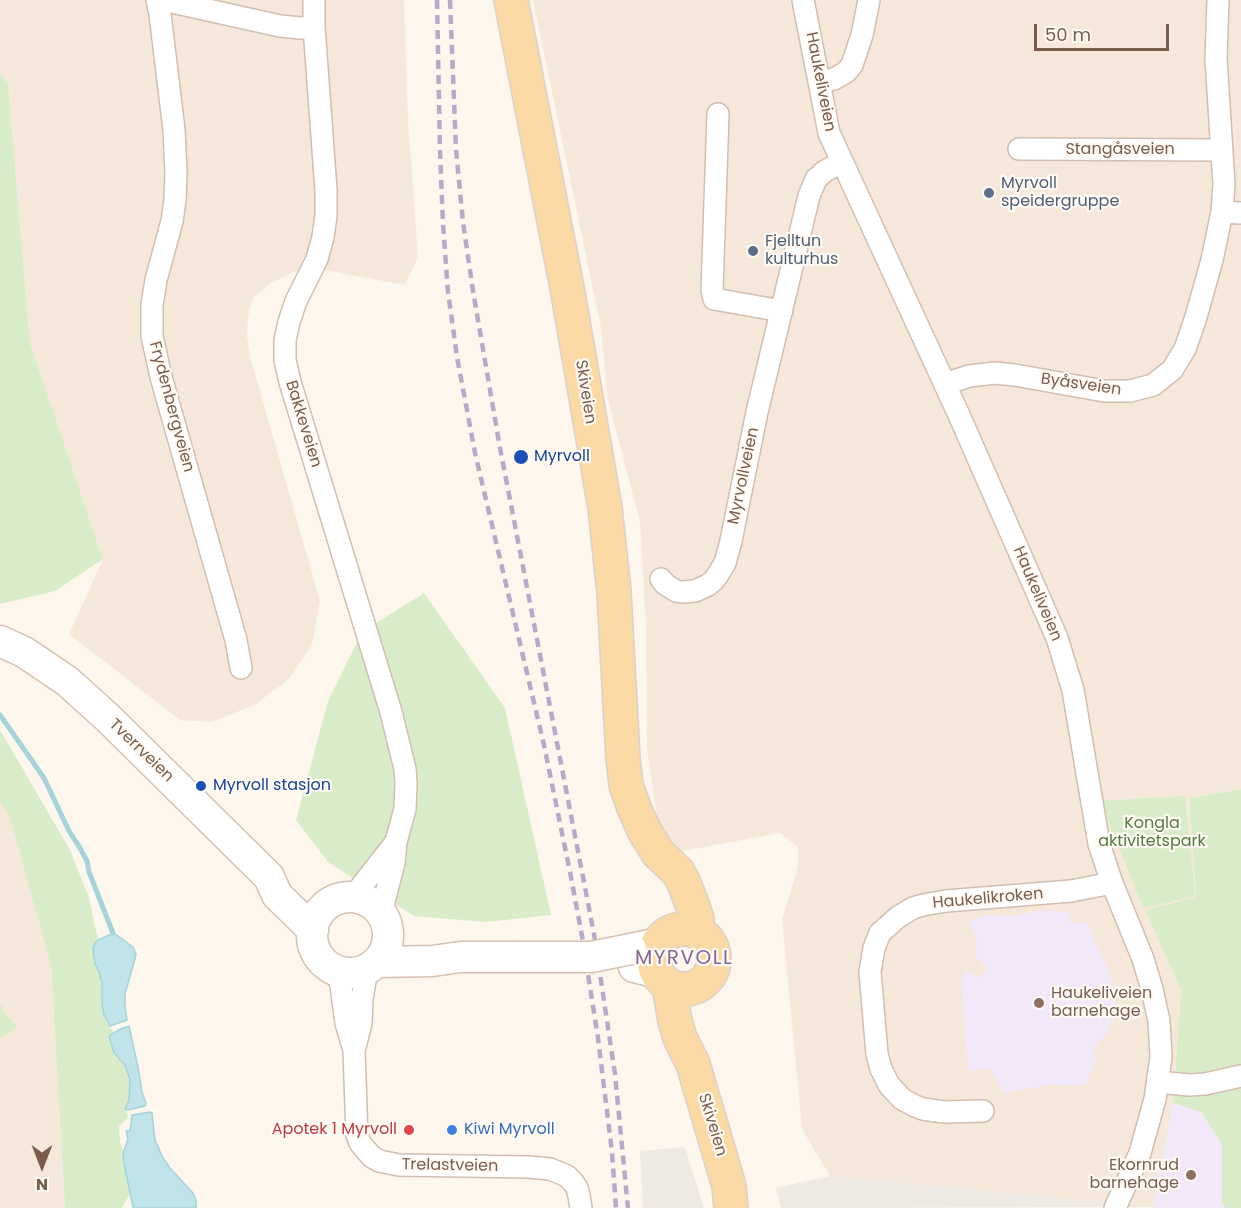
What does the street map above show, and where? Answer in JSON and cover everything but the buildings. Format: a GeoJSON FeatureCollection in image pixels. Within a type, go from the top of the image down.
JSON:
{"type":"FeatureCollection","features":[{"type":"Feature","properties":{"kind":"main road","name":"Skiveien"},"geometry":{"type":"LineString","coordinates":[[510,0],[566,283],[605,508],[614,592],[626,785],[638,818],[658,853],[671,902],[675,1022],[693,1064],[734,1201]]}},
{"type":"Feature","properties":{"kind":"main road","name":"Tverrveien"},"geometry":{"type":"LineString","coordinates":[[0,641],[24,652],[67,681],[150,759],[269,877],[277,896],[331,911],[369,902],[378,945]]}},
{"type":"Feature","properties":{"kind":"main road"},"geometry":{"type":"LineString","coordinates":[[331,911],[314,945],[320,958],[330,968],[337,971],[355,973],[378,945],[432,961],[460,957],[591,957],[671,953],[706,939],[714,957],[709,976],[694,987],[677,988],[671,953]]}},
{"type":"Feature","properties":{"kind":"main road","name":"Skiveien"},"geometry":{"type":"LineString","coordinates":[[693,1064],[696,1016],[702,983]]}},
{"type":"Feature","properties":{"kind":"street","name":"Frydenbergveien"},"geometry":{"type":"LineString","coordinates":[[156,0],[160,14],[174,130],[176,171],[172,221],[156,280],[152,305],[152,336],[159,369],[242,668]]}},
{"type":"Feature","properties":{"kind":"street"},"geometry":{"type":"LineString","coordinates":[[163,0],[280,26],[314,27]]}},
{"type":"Feature","properties":{"kind":"street","name":"Bakkeveien"},"geometry":{"type":"LineString","coordinates":[[314,0],[326,216],[317,259],[296,301],[289,322],[285,340],[285,360],[405,770],[406,795],[378,945]]}},
{"type":"Feature","properties":{"kind":"street","name":"Haukeliveien"},"geometry":{"type":"LineString","coordinates":[[803,0],[829,134],[945,384],[1043,605],[1064,660],[1076,701],[1099,844],[1143,959],[1156,1004],[1161,1057],[1152,1116],[1140,1154],[1115,1208]]}},
{"type":"Feature","properties":{"kind":"street"},"geometry":{"type":"LineString","coordinates":[[820,82],[834,79],[846,72],[852,65],[869,0]]}},
{"type":"Feature","properties":{"kind":"street"},"geometry":{"type":"LineString","coordinates":[[1218,0],[1216,59],[1224,184],[1232,212]]}},
{"type":"Feature","properties":{"kind":"street"},"geometry":{"type":"LineString","coordinates":[[718,114],[712,290],[714,299],[782,311]]}},
{"type":"Feature","properties":{"kind":"street","name":"Stangåsveien"},"geometry":{"type":"LineString","coordinates":[[1019,149],[1222,150]]}},
{"type":"Feature","properties":{"kind":"street","name":"Myrvollveien"},"geometry":{"type":"LineString","coordinates":[[661,579],[676,591],[695,591],[713,581],[725,563],[757,412],[809,196],[816,179],[842,162]]}},
{"type":"Feature","properties":{"kind":"street","name":"Byåsveien"},"geometry":{"type":"LineString","coordinates":[[945,384],[969,376],[995,373],[1104,391],[1130,392],[1153,385],[1172,370],[1185,349],[1212,260],[1232,212]]}},
{"type":"Feature","properties":{"kind":"street","name":"Bakkeveien"},"geometry":{"type":"LineString","coordinates":[[331,911],[396,842]]}},
{"type":"Feature","properties":{"kind":"street","name":"Haukelikroken"},"geometry":{"type":"LineString","coordinates":[[983,1111],[944,1112],[915,1107],[902,1099],[889,1085],[881,1069],[877,1053],[870,972],[874,948],[880,933],[898,917],[923,905],[946,901],[1071,891],[1112,883]]}},
{"type":"Feature","properties":{"kind":"street","name":"Trelastveien"},"geometry":{"type":"LineString","coordinates":[[354,1050],[361,1023],[362,999],[378,945]]}},
{"type":"Feature","properties":{"kind":"street","name":"Trelastveien"},"geometry":{"type":"LineString","coordinates":[[337,971],[344,1000],[346,1023],[354,1050],[357,1135],[360,1143],[371,1156],[379,1161],[399,1165],[550,1169],[567,1176],[573,1182],[577,1188],[581,1208]]}},
{"type":"Feature","properties":{"kind":"street"},"geometry":{"type":"LineString","coordinates":[[1158,1082],[1205,1084],[1241,1076]]}},
{"type":"Feature","properties":{"kind":"shaded area"},"geometry":{"type":"Polygon","coordinates":[[[0,0],[404,0],[408,120],[418,257],[405,285],[329,271],[295,271],[268,285],[253,298],[248,317],[247,337],[251,360],[320,601],[312,645],[289,679],[256,704],[212,722],[180,720],[69,634],[103,559],[30,343],[8,83],[0,73],[0,0]]]}},
{"type":"Feature","properties":{"kind":"shaded area"},"geometry":{"type":"Polygon","coordinates":[[[533,0],[1241,0],[1241,789],[1189,798],[1196,897],[1145,910],[1181,990],[1173,1103],[1154,1207],[830,1176],[802,1129],[782,919],[798,867],[798,847],[780,833],[677,852],[658,824],[647,748],[646,627],[640,522],[608,400],[601,328],[533,0]]]}},
{"type":"Feature","properties":{"kind":"shaded area"},"geometry":{"type":"Polygon","coordinates":[[[0,802],[9,815],[51,966],[65,1208],[0,1208],[0,802]]]}},
{"type":"Feature","properties":{"kind":"shaded area","name":"Haukeliveien barnehage"},"geometry":{"type":"Polygon","coordinates":[[[1044,910],[1070,914],[1068,921],[1075,923],[1086,922],[1108,969],[1115,994],[1115,1012],[1107,1033],[1093,1050],[1096,1058],[1086,1085],[1055,1084],[1004,1093],[989,1068],[968,1071],[961,980],[966,970],[979,978],[987,969],[976,957],[977,939],[968,920],[992,915],[1011,916],[1044,910]]]}},
{"type":"Feature","properties":{"kind":"shaded area","name":"Ekornrud barnehage"},"geometry":{"type":"Polygon","coordinates":[[[1173,1103],[1201,1112],[1222,1145],[1222,1204],[1226,1208],[1153,1208],[1173,1103]]]}},
{"type":"Feature","properties":{"kind":"shaded area"},"geometry":{"type":"Polygon","coordinates":[[[685,1147],[704,1208],[643,1208],[640,1151],[685,1147]]]}},
{"type":"Feature","properties":{"kind":"shaded area"},"geometry":{"type":"Polygon","coordinates":[[[830,1176],[1154,1207],[781,1208],[776,1188],[830,1176]]]}},
{"type":"Feature","properties":{"kind":"green space"},"geometry":{"type":"Polygon","coordinates":[[[0,73],[8,83],[30,343],[103,559],[55,591],[0,604],[0,73]]]}},
{"type":"Feature","properties":{"kind":"green space"},"geometry":{"type":"Polygon","coordinates":[[[424,593],[505,708],[551,915],[487,922],[414,916],[329,863],[296,820],[328,701],[362,632],[424,593]]]}},
{"type":"Feature","properties":{"kind":"green space"},"geometry":{"type":"Polygon","coordinates":[[[0,730],[70,850],[89,898],[98,940],[95,943],[95,964],[102,983],[107,1023],[114,1032],[109,1038],[115,1056],[125,1065],[130,1080],[130,1100],[125,1108],[128,1118],[119,1126],[130,1193],[122,1208],[65,1208],[51,966],[9,815],[0,802],[0,730]]]}},
{"type":"Feature","properties":{"kind":"green space"},"geometry":{"type":"Polygon","coordinates":[[[1241,789],[1241,1208],[1226,1208],[1222,1204],[1222,1145],[1201,1112],[1173,1103],[1181,990],[1145,910],[1196,897],[1189,798],[1241,789]]]}},
{"type":"Feature","properties":{"kind":"green space","name":"Kongla aktivitetspark"},"geometry":{"type":"Polygon","coordinates":[[[1185,796],[1195,896],[1143,908],[1101,801],[1185,796]]]}},
{"type":"Feature","properties":{"kind":"green space"},"geometry":{"type":"Polygon","coordinates":[[[0,1005],[3,1007],[2,1011],[17,1027],[4,1037],[0,1037],[0,1005]]]}},
{"type":"Feature","properties":{"kind":"water"},"geometry":{"type":"Polygon","coordinates":[[[114,933],[133,947],[136,954],[125,994],[127,1020],[110,1026],[104,1015],[102,983],[95,964],[93,949],[98,940],[114,933]]]}},
{"type":"Feature","properties":{"kind":"water"},"geometry":{"type":"Polygon","coordinates":[[[129,1026],[146,1103],[145,1106],[128,1110],[125,1109],[129,1100],[130,1080],[125,1065],[114,1053],[109,1036],[129,1026]]]}},
{"type":"Feature","properties":{"kind":"water"},"geometry":{"type":"Polygon","coordinates":[[[150,1112],[155,1140],[163,1158],[193,1193],[196,1208],[133,1208],[123,1154],[128,1139],[126,1131],[130,1131],[132,1115],[150,1112]]]}},
{"type":"Feature","properties":{"kind":"waterway"},"geometry":{"type":"LineString","coordinates":[[0,715],[44,778],[69,831],[87,861],[89,872],[113,933]]}},
{"type":"Feature","properties":{"kind":"railway"},"geometry":{"type":"LineString","coordinates":[[437,0],[443,224],[448,292],[457,357],[475,453],[544,745],[582,936],[598,1038],[612,1152],[616,1208]]}},
{"type":"Feature","properties":{"kind":"railway"},"geometry":{"type":"LineString","coordinates":[[450,0],[456,150],[473,291],[500,448],[594,934],[615,1074],[628,1208]]}},
{"type":"Feature","properties":{"kind":"place","name":"Myrvoll speidergruppe"},"geometry":{"type":"Point","coordinates":[989,193]}},
{"type":"Feature","properties":{"kind":"place","name":"Fjelltun kulturhus"},"geometry":{"type":"Point","coordinates":[753,251]}},
{"type":"Feature","properties":{"kind":"place","name":"Myrvoll"},"geometry":{"type":"Point","coordinates":[521,457]}},
{"type":"Feature","properties":{"kind":"place","name":"Myrvoll stasjon"},"geometry":{"type":"Point","coordinates":[201,786]}},
{"type":"Feature","properties":{"kind":"place","name":"Haukeliveien barnehage"},"geometry":{"type":"Point","coordinates":[1039,1003]}},
{"type":"Feature","properties":{"kind":"place","name":"Apotek 1 Myrvoll"},"geometry":{"type":"Point","coordinates":[409,1130]}},
{"type":"Feature","properties":{"kind":"place","name":"Kiwi Myrvoll"},"geometry":{"type":"Point","coordinates":[452,1130]}},
{"type":"Feature","properties":{"kind":"place","name":"Ekornrud barnehage"},"geometry":{"type":"Point","coordinates":[1191,1175]}},
{"type":"Feature","properties":{"kind":"district","name":"MYRVOLL"},"geometry":{"type":"Point","coordinates":[684,959]}}]}
